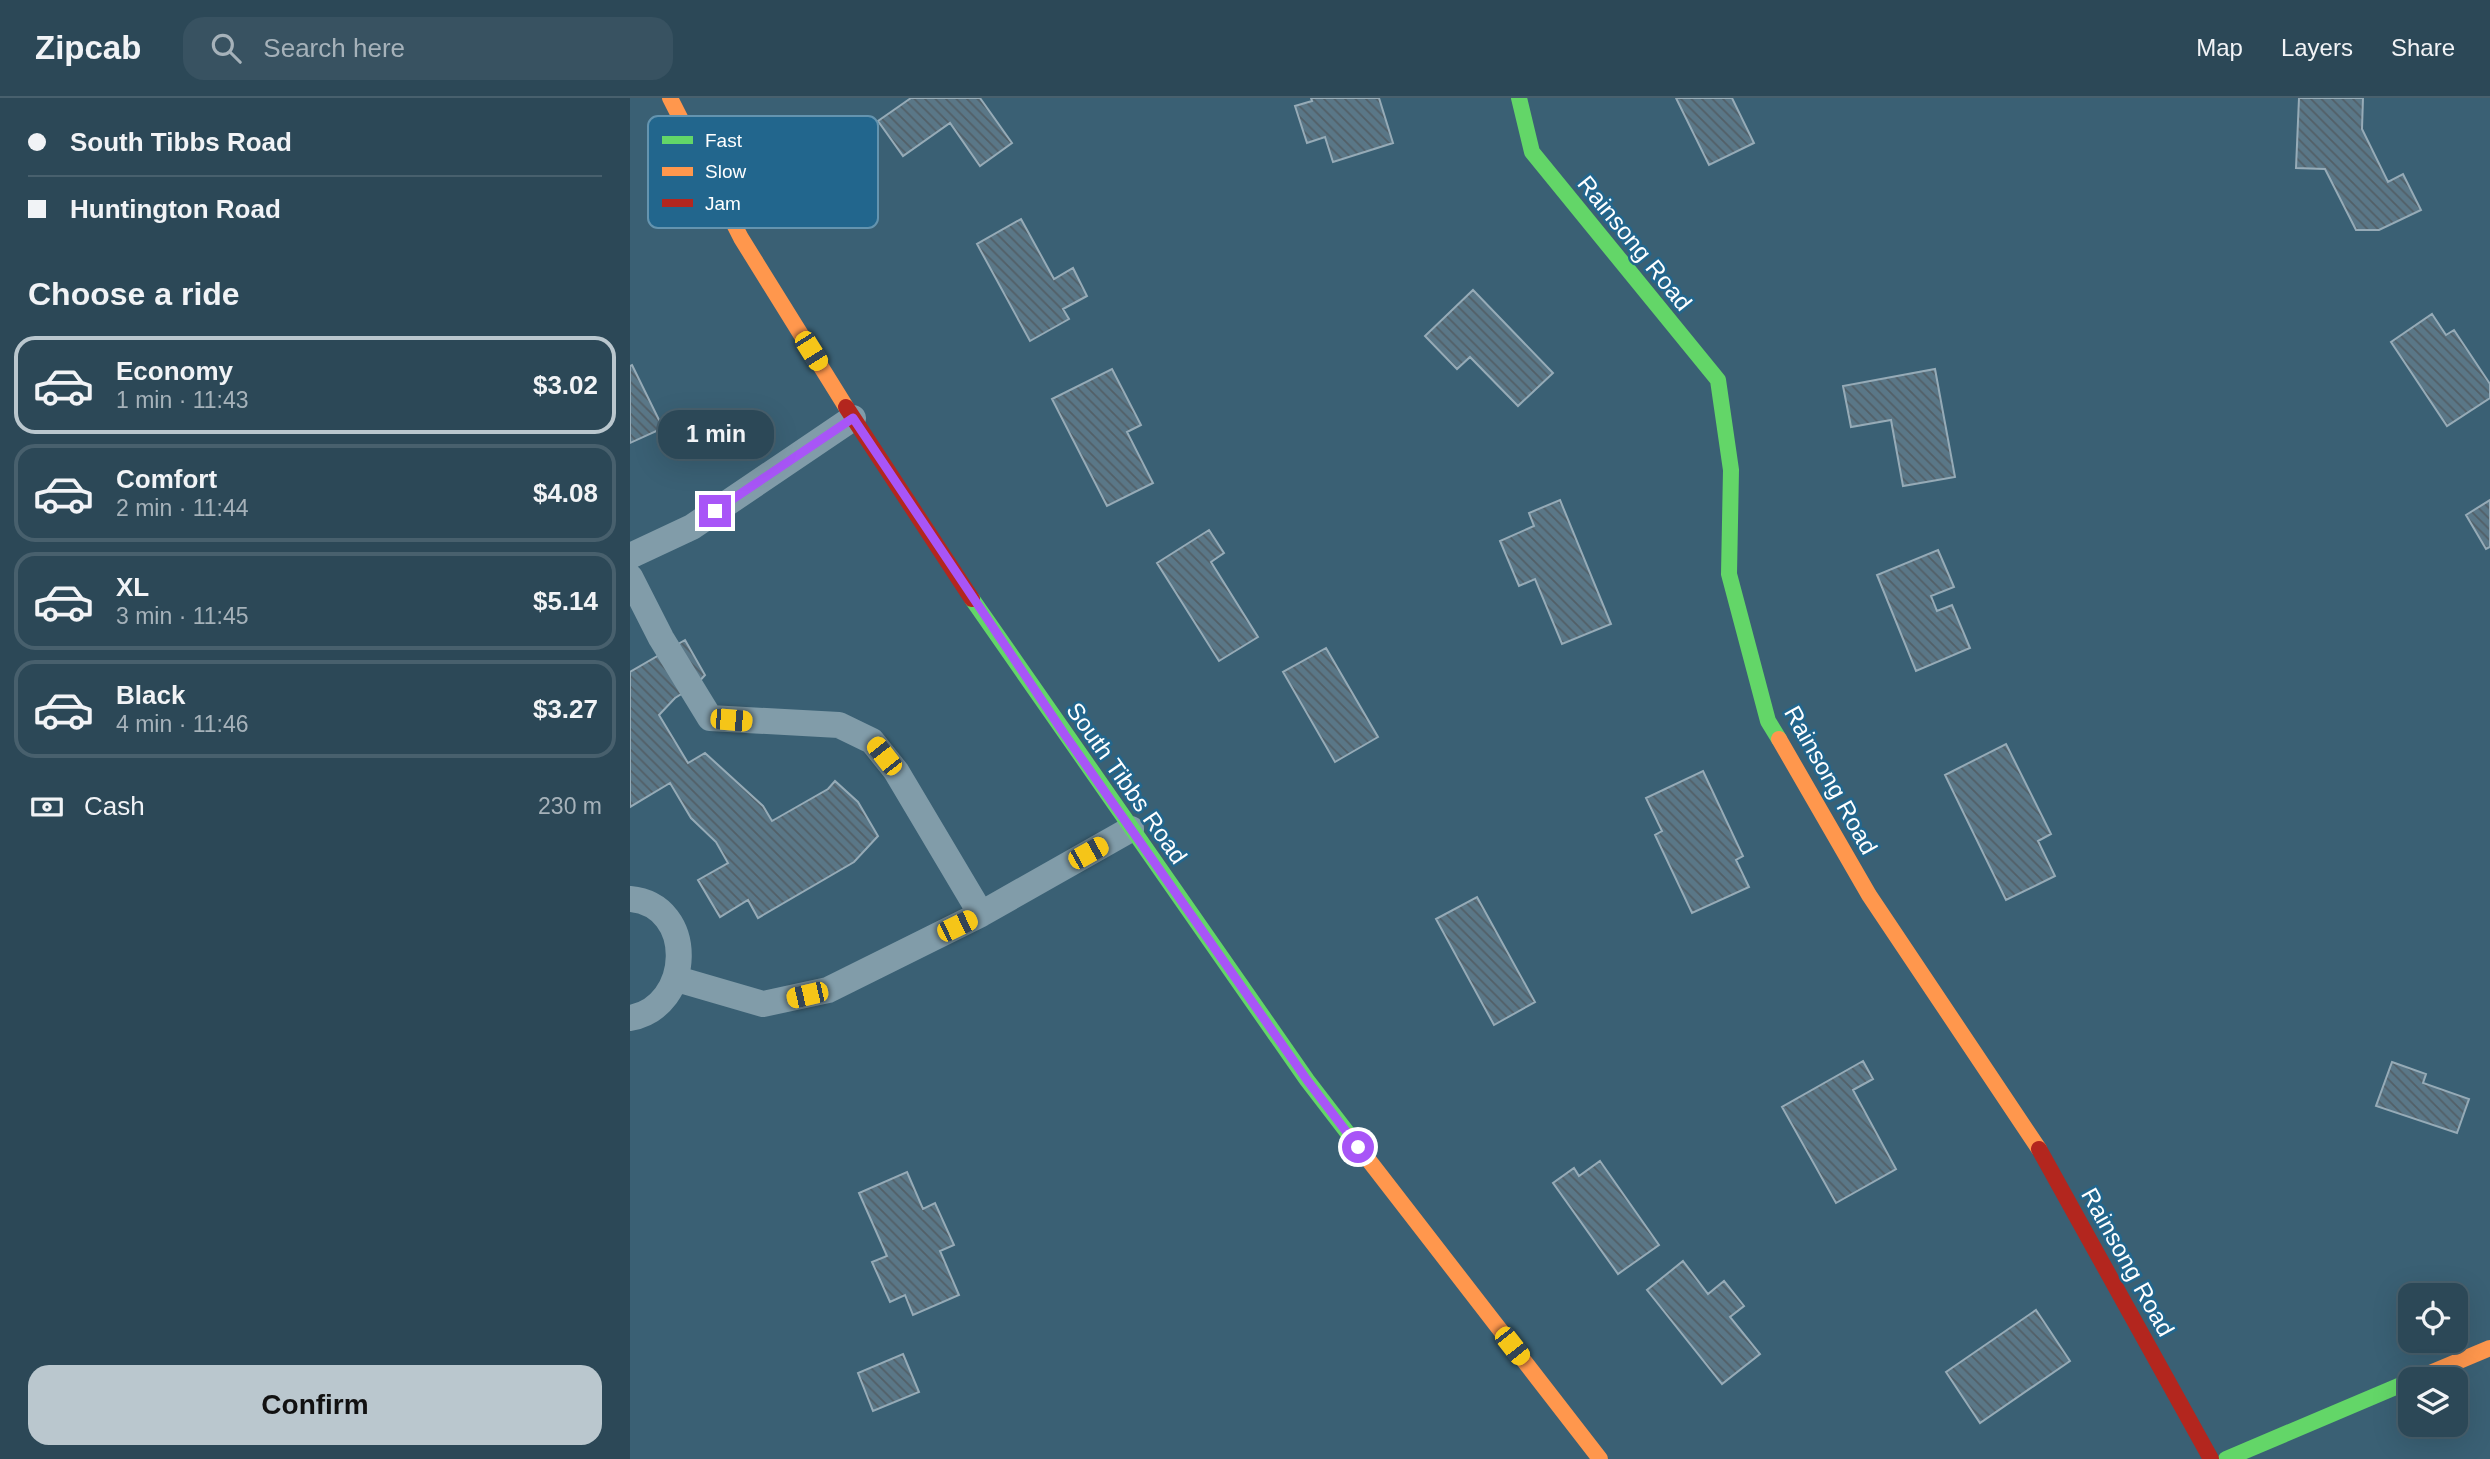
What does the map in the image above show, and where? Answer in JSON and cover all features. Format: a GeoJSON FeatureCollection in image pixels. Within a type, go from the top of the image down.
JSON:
{"type":"FeatureCollection","features":[{"type":"Feature","properties":{"kind":"street","name":"South Tibbs Road"},"geometry":{"type":"LineString","coordinates":[[670,98],[678,116]]}},
{"type":"Feature","properties":{"kind":"street","name":"Rainsong Road"},"geometry":{"type":"LineString","coordinates":[[1519,98],[1532,152],[1718,380],[1731,470],[1729,574],[1768,721],[1869,895],[2048,1163],[2211,1459]]}},
{"type":"Feature","properties":{"kind":"street","name":"South Tibbs Road"},"geometry":{"type":"LineString","coordinates":[[736,228],[853,418],[993,631],[1307,1080],[1600,1459]]}},
{"type":"Feature","properties":{"kind":"street"},"geometry":{"type":"LineString","coordinates":[[630,556],[692,527],[853,418]]}},
{"type":"Feature","properties":{"kind":"street"},"geometry":{"type":"LineString","coordinates":[[630,577],[661,638],[710,718],[839,725],[872,741],[895,771],[981,914]]}},
{"type":"Feature","properties":{"kind":"street"},"geometry":{"type":"LineString","coordinates":[[677,979],[763,1004],[828,990],[981,914],[1131,829]]}},
{"type":"Feature","properties":{"kind":"street"},"geometry":{"type":"LineString","coordinates":[[630,899],[654,908],[669,922],[678,940],[681,959],[677,979],[667,996],[652,1010],[630,1018]]}},
{"type":"Feature","properties":{"kind":"street"},"geometry":{"type":"LineString","coordinates":[[2445,1367],[2490,1348]]}},
{"type":"Feature","properties":{"kind":"street"},"geometry":{"type":"LineString","coordinates":[[2226,1459],[2398,1386]]}},
{"type":"Feature","properties":{"kind":"building"},"geometry":{"type":"Polygon","coordinates":[[[911,98],[980,98],[1012,143],[980,166],[950,123],[903,156],[878,121],[911,98]]]}},
{"type":"Feature","properties":{"kind":"building"},"geometry":{"type":"Polygon","coordinates":[[[1311,98],[1379,98],[1393,143],[1333,162],[1325,137],[1307,143],[1295,106],[1312,101],[1311,98]]]}},
{"type":"Feature","properties":{"kind":"building"},"geometry":{"type":"Polygon","coordinates":[[[1676,98],[1732,98],[1754,143],[1709,165],[1676,98]]]}},
{"type":"Feature","properties":{"kind":"building"},"geometry":{"type":"Polygon","coordinates":[[[2299,98],[2363,98],[2362,129],[2388,182],[2403,174],[2421,210],[2379,230],[2356,230],[2325,169],[2296,168],[2299,98]]]}},
{"type":"Feature","properties":{"kind":"building"},"geometry":{"type":"Polygon","coordinates":[[[1021,219],[1054,279],[1073,268],[1087,296],[1063,309],[1069,319],[1030,341],[977,244],[1021,219]]]}},
{"type":"Feature","properties":{"kind":"building"},"geometry":{"type":"Polygon","coordinates":[[[1473,290],[1553,373],[1518,406],[1470,357],[1457,369],[1425,336],[1473,290]]]}},
{"type":"Feature","properties":{"kind":"building"},"geometry":{"type":"Polygon","coordinates":[[[2432,314],[2446,335],[2454,330],[2490,384],[2490,398],[2447,426],[2391,342],[2432,314]]]}},
{"type":"Feature","properties":{"kind":"building"},"geometry":{"type":"Polygon","coordinates":[[[632,365],[663,428],[630,443],[630,366],[632,365]]]}},
{"type":"Feature","properties":{"kind":"building"},"geometry":{"type":"Polygon","coordinates":[[[1112,369],[1141,425],[1127,432],[1153,483],[1107,506],[1052,399],[1112,369]]]}},
{"type":"Feature","properties":{"kind":"building"},"geometry":{"type":"Polygon","coordinates":[[[1935,369],[1955,477],[1903,486],[1891,420],[1851,427],[1843,386],[1935,369]]]}},
{"type":"Feature","properties":{"kind":"building"},"geometry":{"type":"Polygon","coordinates":[[[1560,500],[1611,624],[1562,644],[1535,579],[1519,586],[1500,541],[1534,526],[1529,513],[1560,500]]]}},
{"type":"Feature","properties":{"kind":"building"},"geometry":{"type":"Polygon","coordinates":[[[2490,500],[2490,547],[2486,549],[2466,515],[2490,500]]]}},
{"type":"Feature","properties":{"kind":"building"},"geometry":{"type":"Polygon","coordinates":[[[1209,530],[1224,553],[1211,562],[1258,637],[1219,661],[1157,563],[1209,530]]]}},
{"type":"Feature","properties":{"kind":"building"},"geometry":{"type":"Polygon","coordinates":[[[1938,550],[1954,587],[1931,596],[1937,611],[1952,605],[1970,648],[1916,671],[1877,575],[1938,550]]]}},
{"type":"Feature","properties":{"kind":"building"},"geometry":{"type":"Polygon","coordinates":[[[685,640],[705,675],[696,685],[675,698],[659,715],[688,763],[705,753],[763,806],[772,821],[828,789],[835,781],[858,802],[878,836],[854,862],[758,918],[748,900],[720,917],[698,880],[728,863],[716,842],[691,818],[670,783],[630,807],[630,672],[685,640]]]}},
{"type":"Feature","properties":{"kind":"building"},"geometry":{"type":"Polygon","coordinates":[[[1326,648],[1378,737],[1335,762],[1283,672],[1326,648]]]}},
{"type":"Feature","properties":{"kind":"building"},"geometry":{"type":"Polygon","coordinates":[[[2006,744],[2051,834],[2038,841],[2055,876],[2006,900],[1945,775],[2006,744]]]}},
{"type":"Feature","properties":{"kind":"building"},"geometry":{"type":"Polygon","coordinates":[[[1703,771],[1743,856],[1736,860],[1749,887],[1692,913],[1655,835],[1662,831],[1646,798],[1703,771]]]}},
{"type":"Feature","properties":{"kind":"building"},"geometry":{"type":"Polygon","coordinates":[[[1477,897],[1535,1002],[1494,1025],[1436,919],[1477,897]]]}},
{"type":"Feature","properties":{"kind":"building"},"geometry":{"type":"Polygon","coordinates":[[[1863,1061],[1873,1079],[1853,1090],[1896,1169],[1836,1203],[1782,1107],[1863,1061]]]}},
{"type":"Feature","properties":{"kind":"building"},"geometry":{"type":"Polygon","coordinates":[[[2392,1062],[2426,1074],[2423,1083],[2469,1099],[2457,1133],[2376,1106],[2392,1062]]]}},
{"type":"Feature","properties":{"kind":"building"},"geometry":{"type":"Polygon","coordinates":[[[1600,1161],[1659,1245],[1618,1274],[1553,1183],[1574,1168],[1579,1176],[1600,1161]]]}},
{"type":"Feature","properties":{"kind":"building"},"geometry":{"type":"Polygon","coordinates":[[[907,1172],[923,1209],[935,1203],[954,1245],[940,1251],[959,1295],[913,1315],[905,1295],[890,1302],[872,1262],[887,1256],[859,1193],[907,1172]]]}},
{"type":"Feature","properties":{"kind":"building"},"geometry":{"type":"Polygon","coordinates":[[[1683,1261],[1708,1294],[1724,1281],[1744,1306],[1730,1317],[1760,1354],[1722,1384],[1647,1290],[1683,1261]]]}},
{"type":"Feature","properties":{"kind":"building"},"geometry":{"type":"Polygon","coordinates":[[[2036,1310],[2070,1361],[1980,1423],[1946,1372],[2036,1310]]]}},
{"type":"Feature","properties":{"kind":"building"},"geometry":{"type":"Polygon","coordinates":[[[903,1354],[919,1392],[873,1411],[858,1373],[903,1354]]]}},
{"type":"Feature","properties":{"kind":"traffic: fast"},"geometry":{"type":"LineString","coordinates":[[1519,98],[1532,152],[1718,380],[1731,470],[1729,574],[1768,721],[1779,739]]}},
{"type":"Feature","properties":{"kind":"traffic: fast"},"geometry":{"type":"LineString","coordinates":[[972,599],[1307,1080],[1350,1136]]}},
{"type":"Feature","properties":{"kind":"traffic: fast"},"geometry":{"type":"LineString","coordinates":[[2226,1459],[2398,1386]]}},
{"type":"Feature","properties":{"kind":"traffic: slow"},"geometry":{"type":"LineString","coordinates":[[670,98],[679,116]]}},
{"type":"Feature","properties":{"kind":"traffic: slow"},"geometry":{"type":"LineString","coordinates":[[736,228],[846,407]]}},
{"type":"Feature","properties":{"kind":"traffic: slow"},"geometry":{"type":"LineString","coordinates":[[1779,739],[1869,895],[2039,1149]]}},
{"type":"Feature","properties":{"kind":"traffic: slow"},"geometry":{"type":"LineString","coordinates":[[1350,1136],[1600,1459]]}},
{"type":"Feature","properties":{"kind":"traffic: slow"},"geometry":{"type":"LineString","coordinates":[[2445,1367],[2490,1348]]}},
{"type":"Feature","properties":{"kind":"traffic: jam"},"geometry":{"type":"LineString","coordinates":[[846,407],[972,599]]}},
{"type":"Feature","properties":{"kind":"traffic: jam"},"geometry":{"type":"LineString","coordinates":[[2039,1149],[2211,1459]]}},
{"type":"Feature","properties":{"kind":"route"},"geometry":{"type":"LineString","coordinates":[[715,511],[853,418],[1065,735],[1307,1080],[1358,1147]]}}]}
